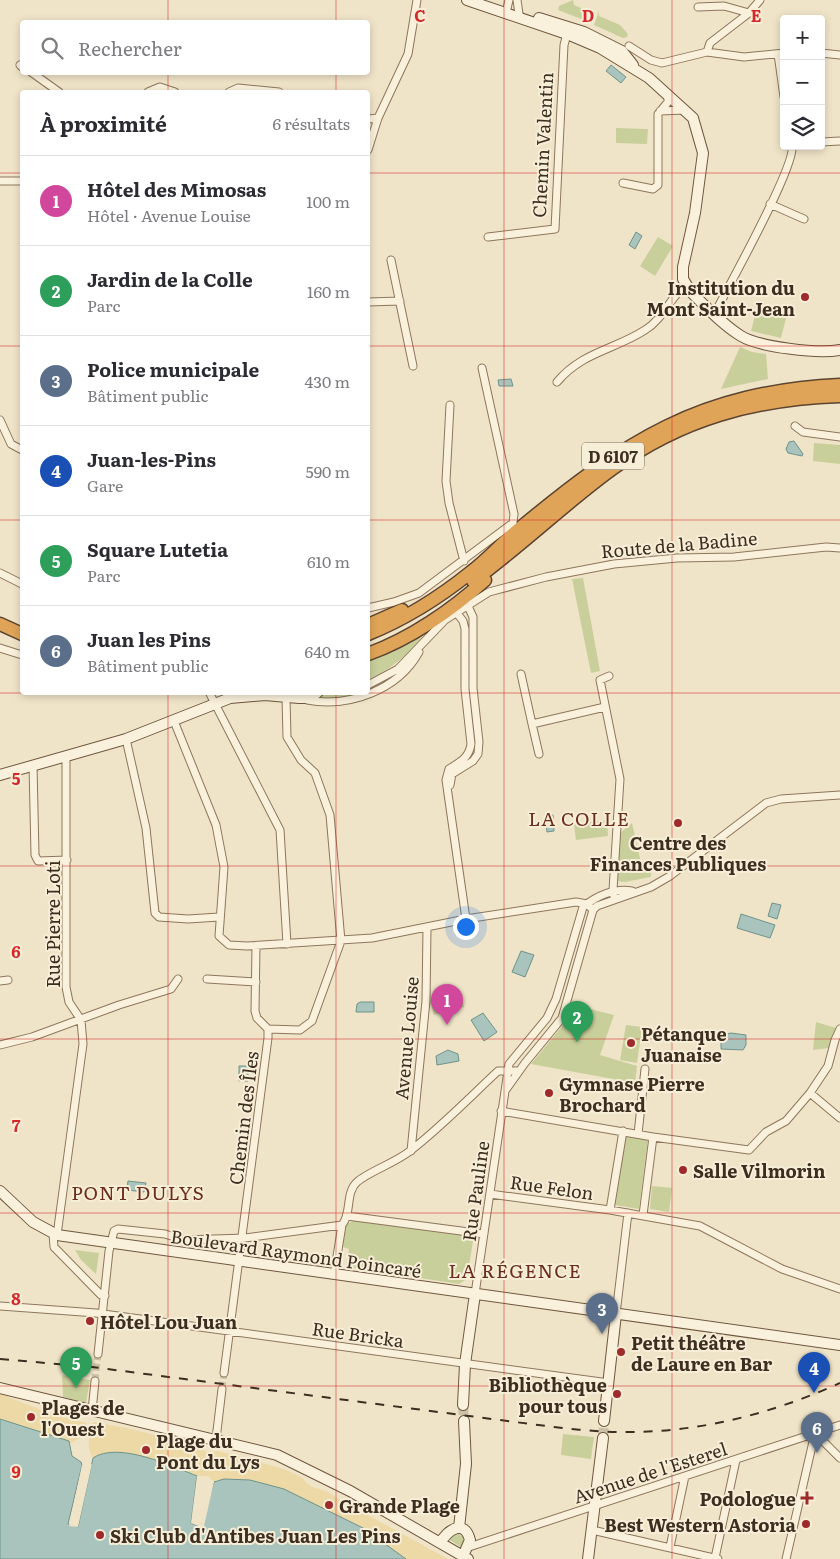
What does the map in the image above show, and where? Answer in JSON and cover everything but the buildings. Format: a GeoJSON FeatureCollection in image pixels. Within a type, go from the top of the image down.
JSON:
{"type":"FeatureCollection","features":[{"type":"Feature","properties":{"kind":"highway","name":"D 6107"},"geometry":{"type":"LineString","coordinates":[[522,534],[607,460],[653,432],[682,418],[753,395],[800,387],[840,385]]}},
{"type":"Feature","properties":{"kind":"highway","name":"D 6107"},"geometry":{"type":"LineString","coordinates":[[370,642],[393,632],[426,609],[522,534],[613,468],[659,439],[716,414],[757,404],[801,397],[840,396]]}},
{"type":"Feature","properties":{"kind":"highway"},"geometry":{"type":"LineString","coordinates":[[370,624],[402,610],[522,534]]}},
{"type":"Feature","properties":{"kind":"highway"},"geometry":{"type":"LineString","coordinates":[[370,653],[403,637],[448,609],[499,568],[522,534]]}},
{"type":"Feature","properties":{"kind":"highway","name":"D 6107"},"geometry":{"type":"LineString","coordinates":[[370,633],[426,609]]}},
{"type":"Feature","properties":{"kind":"highway"},"geometry":{"type":"LineString","coordinates":[[0,624],[20,633]]}},
{"type":"Feature","properties":{"kind":"highway"},"geometry":{"type":"LineString","coordinates":[[0,633],[20,641]]}},
{"type":"Feature","properties":{"kind":"street"},"geometry":{"type":"LineString","coordinates":[[370,144],[378,118],[408,54],[418,0]]}},
{"type":"Feature","properties":{"kind":"street"},"geometry":{"type":"LineString","coordinates":[[467,0],[506,13],[628,46],[651,60],[662,63],[707,52],[744,58],[780,53]]}},
{"type":"Feature","properties":{"kind":"street"},"geometry":{"type":"LineString","coordinates":[[506,13],[509,0]]}},
{"type":"Feature","properties":{"kind":"street"},"geometry":{"type":"LineString","coordinates":[[517,0],[518,15]]}},
{"type":"Feature","properties":{"kind":"street"},"geometry":{"type":"LineString","coordinates":[[707,52],[710,43],[749,13],[760,0]]}},
{"type":"Feature","properties":{"kind":"street"},"geometry":{"type":"LineString","coordinates":[[698,7],[724,6],[749,13]]}},
{"type":"Feature","properties":{"kind":"street"},"geometry":{"type":"LineString","coordinates":[[568,30],[636,70],[686,110],[698,130],[703,153],[696,212],[683,268],[686,284],[742,337],[755,342],[820,352],[840,350]]}},
{"type":"Feature","properties":{"kind":"street","name":"Chemin Valentin"},"geometry":{"type":"LineString","coordinates":[[488,238],[555,229],[558,131],[564,45],[568,30]]}},
{"type":"Feature","properties":{"kind":"street"},"geometry":{"type":"LineString","coordinates":[[600,48],[607,49],[619,56],[628,46]]}},
{"type":"Feature","properties":{"kind":"street"},"geometry":{"type":"LineString","coordinates":[[628,46],[636,70]]}},
{"type":"Feature","properties":{"kind":"street"},"geometry":{"type":"LineString","coordinates":[[825,53],[840,55]]}},
{"type":"Feature","properties":{"kind":"street"},"geometry":{"type":"LineString","coordinates":[[35,75],[56,90]]}},
{"type":"Feature","properties":{"kind":"street"},"geometry":{"type":"LineString","coordinates":[[155,90],[160,87],[169,90]]}},
{"type":"Feature","properties":{"kind":"street"},"geometry":{"type":"LineString","coordinates":[[234,90],[238,88],[258,90]]}},
{"type":"Feature","properties":{"kind":"street"},"geometry":{"type":"LineString","coordinates":[[623,183],[653,189],[658,185],[660,166],[657,125],[660,111],[668,102],[668,95]]}},
{"type":"Feature","properties":{"kind":"street"},"geometry":{"type":"LineString","coordinates":[[660,111],[686,110]]}},
{"type":"Feature","properties":{"kind":"street"},"geometry":{"type":"LineString","coordinates":[[370,119],[378,118]]}},
{"type":"Feature","properties":{"kind":"street"},"geometry":{"type":"LineString","coordinates":[[825,142],[840,142],[840,135]]}},
{"type":"Feature","properties":{"kind":"street"},"geometry":{"type":"LineString","coordinates":[[722,320],[718,307],[770,204],[793,150]]}},
{"type":"Feature","properties":{"kind":"street"},"geometry":{"type":"LineString","coordinates":[[0,181],[20,181]]}},
{"type":"Feature","properties":{"kind":"street"},"geometry":{"type":"LineString","coordinates":[[770,204],[804,220]]}},
{"type":"Feature","properties":{"kind":"street"},"geometry":{"type":"LineString","coordinates":[[391,260],[413,366]]}},
{"type":"Feature","properties":{"kind":"street"},"geometry":{"type":"LineString","coordinates":[[558,382],[568,368],[590,354],[617,345],[647,329],[662,316],[670,299],[686,284]]}},
{"type":"Feature","properties":{"kind":"street"},"geometry":{"type":"LineString","coordinates":[[370,302],[400,301]]}},
{"type":"Feature","properties":{"kind":"street"},"geometry":{"type":"LineString","coordinates":[[370,608],[394,602],[419,593],[513,523],[514,518],[482,368]]}},
{"type":"Feature","properties":{"kind":"street"},"geometry":{"type":"LineString","coordinates":[[450,405],[446,481],[449,502],[464,561]]}},
{"type":"Feature","properties":{"kind":"street"},"geometry":{"type":"LineString","coordinates":[[0,420],[11,444],[20,449]]}},
{"type":"Feature","properties":{"kind":"street"},"geometry":{"type":"LineString","coordinates":[[795,426],[803,432],[840,437]]}},
{"type":"Feature","properties":{"kind":"street","name":"Route de la Badine"},"geometry":{"type":"LineString","coordinates":[[370,684],[398,669],[423,646],[445,620],[467,604],[489,592],[546,577],[614,564],[670,559],[734,557],[826,546],[840,548]]}},
{"type":"Feature","properties":{"kind":"street"},"geometry":{"type":"LineString","coordinates":[[0,573],[20,583]]}},
{"type":"Feature","properties":{"kind":"street"},"geometry":{"type":"LineString","coordinates":[[450,793],[452,774],[473,761],[478,754],[479,742],[473,688],[472,617],[467,604]]}},
{"type":"Feature","properties":{"kind":"street"},"geometry":{"type":"LineString","coordinates":[[456,612],[464,621],[466,629],[465,689],[471,744],[470,752],[464,760],[449,769],[447,773],[466,919]]}},
{"type":"Feature","properties":{"kind":"street","name":"Route de la Badine"},"geometry":{"type":"LineString","coordinates":[[370,692],[394,681],[412,664],[423,646]]}},
{"type":"Feature","properties":{"kind":"street"},"geometry":{"type":"LineString","coordinates":[[0,648],[20,654]]}},
{"type":"Feature","properties":{"kind":"street"},"geometry":{"type":"LineString","coordinates":[[521,674],[539,754]]}},
{"type":"Feature","properties":{"kind":"street"},"geometry":{"type":"LineString","coordinates":[[609,676],[600,680],[620,779],[614,896]]}},
{"type":"Feature","properties":{"kind":"street"},"geometry":{"type":"LineString","coordinates":[[465,689],[473,688]]}},
{"type":"Feature","properties":{"kind":"street"},"geometry":{"type":"LineString","coordinates":[[211,695],[280,830],[287,944]]}},
{"type":"Feature","properties":{"kind":"street","name":"Route de la Badine"},"geometry":{"type":"LineString","coordinates":[[0,775],[126,739],[174,721],[214,703],[245,696],[310,698],[314,695]]}},
{"type":"Feature","properties":{"kind":"street","name":"Route de la Badine"},"geometry":{"type":"LineString","coordinates":[[299,698],[319,702],[344,700],[361,695]]}},
{"type":"Feature","properties":{"kind":"street"},"geometry":{"type":"LineString","coordinates":[[268,1029],[300,1030],[312,1021],[341,941],[330,815],[315,773],[301,760],[287,737],[286,698]]}},
{"type":"Feature","properties":{"kind":"street"},"geometry":{"type":"LineString","coordinates":[[532,724],[605,707]]}},
{"type":"Feature","properties":{"kind":"street"},"geometry":{"type":"LineString","coordinates":[[174,721],[216,825],[224,867],[219,936],[229,945],[256,946],[372,938],[466,919],[576,902],[587,904],[593,910],[614,896]]}},
{"type":"Feature","properties":{"kind":"street"},"geometry":{"type":"LineString","coordinates":[[126,739],[146,828],[155,913],[159,917],[174,919],[219,916]]}},
{"type":"Feature","properties":{"kind":"street","name":"Rue Pierre Loti"},"geometry":{"type":"LineString","coordinates":[[55,1235],[83,1044],[81,1020],[69,1002],[66,987],[66,756]]}},
{"type":"Feature","properties":{"kind":"street"},"geometry":{"type":"LineString","coordinates":[[33,765],[35,855],[38,861],[67,860]]}},
{"type":"Feature","properties":{"kind":"street"},"geometry":{"type":"LineString","coordinates":[[508,1070],[516,1055],[547,1018],[564,978],[580,912],[587,904],[595,898],[614,896],[651,887],[670,876],[766,803],[781,799],[840,796]]}},
{"type":"Feature","properties":{"kind":"street","name":"Rue Pauline"},"geometry":{"type":"LineString","coordinates":[[505,1091],[562,1018],[593,910]]}},
{"type":"Feature","properties":{"kind":"street","name":"Avenue Louise"},"geometry":{"type":"LineString","coordinates":[[411,1151],[426,1001],[427,928]]}},
{"type":"Feature","properties":{"kind":"street","name":"Chemin des Îles"},"geometry":{"type":"LineString","coordinates":[[224,1373],[268,1029],[257,1018],[255,1011],[256,946]]}},
{"type":"Feature","properties":{"kind":"street"},"geometry":{"type":"LineString","coordinates":[[0,1045],[81,1020],[119,1005],[171,990],[178,979]]}},
{"type":"Feature","properties":{"kind":"street"},"geometry":{"type":"LineString","coordinates":[[207,979],[256,982]]}},
{"type":"Feature","properties":{"kind":"street"},"geometry":{"type":"LineString","coordinates":[[0,981],[8,980]]}},
{"type":"Feature","properties":{"kind":"street"},"geometry":{"type":"LineString","coordinates":[[556,999],[567,1002]]}},
{"type":"Feature","properties":{"kind":"street"},"geometry":{"type":"LineString","coordinates":[[501,1110],[653,1137],[749,1150],[766,1132],[786,1121],[810,1093],[828,1066],[840,1029]]}},
{"type":"Feature","properties":{"kind":"street"},"geometry":{"type":"LineString","coordinates":[[516,1055],[525,1063]]}},
{"type":"Feature","properties":{"kind":"street"},"geometry":{"type":"LineString","coordinates":[[638,1134],[645,1069]]}},
{"type":"Feature","properties":{"kind":"street","name":"Rue Pauline"},"geometry":{"type":"LineString","coordinates":[[475,1294],[508,1070]]}},
{"type":"Feature","properties":{"kind":"street"},"geometry":{"type":"LineString","coordinates":[[334,1275],[342,1225],[347,1216],[351,1193],[355,1183],[392,1164],[411,1151],[498,1071],[519,1071]]}},
{"type":"Feature","properties":{"kind":"street"},"geometry":{"type":"LineString","coordinates":[[810,1093],[840,1118]]}},
{"type":"Feature","properties":{"kind":"street"},"geometry":{"type":"LineString","coordinates":[[610,1210],[623,1132]]}},
{"type":"Feature","properties":{"kind":"street"},"geometry":{"type":"LineString","coordinates":[[644,1215],[653,1137]]}},
{"type":"Feature","properties":{"kind":"street","name":"Boulevard Raymond Poincaré"},"geometry":{"type":"LineString","coordinates":[[0,1191],[26,1216],[55,1235],[840,1345]]}},
{"type":"Feature","properties":{"kind":"street","name":"Rue Felon"},"geometry":{"type":"LineString","coordinates":[[490,1194],[644,1215],[700,1226],[782,1269],[840,1289]]}},
{"type":"Feature","properties":{"kind":"street"},"geometry":{"type":"LineString","coordinates":[[604,1421],[628,1213]]}},
{"type":"Feature","properties":{"kind":"street"},"geometry":{"type":"LineString","coordinates":[[347,1216],[484,1234]]}},
{"type":"Feature","properties":{"kind":"street"},"geometry":{"type":"LineString","coordinates":[[98,1354],[114,1231],[118,1229],[166,1234],[184,1240],[242,1238],[342,1225]]}},
{"type":"Feature","properties":{"kind":"street"},"geometry":{"type":"LineString","coordinates":[[55,1235],[54,1247],[105,1296]]}},
{"type":"Feature","properties":{"kind":"street"},"geometry":{"type":"LineString","coordinates":[[463,1405],[465,1364],[475,1294]]}},
{"type":"Feature","properties":{"kind":"street","name":"Rue Bricka"},"geometry":{"type":"LineString","coordinates":[[0,1306],[103,1314],[609,1383]]}},
{"type":"Feature","properties":{"kind":"street"},"geometry":{"type":"LineString","coordinates":[[92,1411],[95,1381]]}},
{"type":"Feature","properties":{"kind":"street"},"geometry":{"type":"LineString","coordinates":[[0,1388],[277,1455],[310,1470],[440,1543],[467,1554],[468,1535],[459,1528]]}},
{"type":"Feature","properties":{"kind":"street"},"geometry":{"type":"LineString","coordinates":[[216,1439],[222,1389]]}},
{"type":"Feature","properties":{"kind":"street"},"geometry":{"type":"LineString","coordinates":[[459,1528],[467,1456],[464,1421]]}},
{"type":"Feature","properties":{"kind":"street","name":"Avenue de l'Esterel"},"geometry":{"type":"LineString","coordinates":[[467,1554],[595,1506],[840,1425]]}},
{"type":"Feature","properties":{"kind":"street"},"geometry":{"type":"LineString","coordinates":[[815,1433],[840,1458]]}},
{"type":"Feature","properties":{"kind":"street"},"geometry":{"type":"LineString","coordinates":[[786,1559],[815,1433]]}},
{"type":"Feature","properties":{"kind":"street"},"geometry":{"type":"LineString","coordinates":[[588,1559],[603,1438]]}},
{"type":"Feature","properties":{"kind":"street"},"geometry":{"type":"LineString","coordinates":[[592,1530],[670,1547],[691,1556],[717,1559],[736,1460]]}},
{"type":"Feature","properties":{"kind":"street"},"geometry":{"type":"LineString","coordinates":[[670,1547],[685,1476]]}},
{"type":"Feature","properties":{"kind":"street"},"geometry":{"type":"LineString","coordinates":[[440,1543],[449,1531],[459,1528]]}},
{"type":"Feature","properties":{"kind":"green space"},"geometry":{"type":"Polygon","coordinates":[[[573,0],[574,5],[593,13],[589,22],[558,10],[559,6],[573,0]]]}},
{"type":"Feature","properties":{"kind":"green space"},"geometry":{"type":"Polygon","coordinates":[[[599,11],[599,16],[620,25],[628,34],[627,37],[623,38],[594,25],[599,11]]]}},
{"type":"Feature","properties":{"kind":"green space"},"geometry":{"type":"Polygon","coordinates":[[[616,128],[648,129],[647,144],[616,143],[616,128]]]}},
{"type":"Feature","properties":{"kind":"green space"},"geometry":{"type":"Polygon","coordinates":[[[658,237],[673,246],[655,276],[640,266],[658,237]]]}},
{"type":"Feature","properties":{"kind":"green space"},"geometry":{"type":"Polygon","coordinates":[[[756,311],[786,318],[781,338],[751,331],[756,311]]]}},
{"type":"Feature","properties":{"kind":"green space"},"geometry":{"type":"Polygon","coordinates":[[[740,347],[752,352],[766,354],[768,379],[721,389],[740,347]]]}},
{"type":"Feature","properties":{"kind":"green space"},"geometry":{"type":"Polygon","coordinates":[[[814,443],[840,445],[840,464],[813,461],[814,443]]]}},
{"type":"Feature","properties":{"kind":"green space"},"geometry":{"type":"Polygon","coordinates":[[[583,578],[600,671],[591,673],[572,579],[583,578]]]}},
{"type":"Feature","properties":{"kind":"green space"},"geometry":{"type":"Polygon","coordinates":[[[434,623],[397,662],[370,678],[370,656],[434,623]]]}},
{"type":"Feature","properties":{"kind":"green space"},"geometry":{"type":"Polygon","coordinates":[[[323,695],[355,695],[336,699],[318,699],[323,695]]]}},
{"type":"Feature","properties":{"kind":"green space"},"geometry":{"type":"Polygon","coordinates":[[[607,820],[608,836],[576,840],[574,824],[607,820]]]}},
{"type":"Feature","properties":{"kind":"green space"},"geometry":{"type":"Polygon","coordinates":[[[632,823],[641,863],[651,869],[651,877],[625,882],[617,881],[620,833],[632,823]]]}},
{"type":"Feature","properties":{"kind":"green space"},"geometry":{"type":"Polygon","coordinates":[[[460,993],[464,1007],[434,1015],[430,1001],[460,993]]]}},
{"type":"Feature","properties":{"kind":"green space"},"geometry":{"type":"Polygon","coordinates":[[[574,1005],[614,1015],[600,1055],[637,1066],[635,1083],[531,1064],[568,1019],[574,1005]]]}},
{"type":"Feature","properties":{"kind":"green space"},"geometry":{"type":"Polygon","coordinates":[[[816,1022],[836,1028],[829,1048],[813,1050],[816,1022]]]}},
{"type":"Feature","properties":{"kind":"green space","name":"Pétanque Juanaise"},"geometry":{"type":"Polygon","coordinates":[[[626,1025],[642,1027],[637,1063],[620,1060],[626,1025]]]}},
{"type":"Feature","properties":{"kind":"green space"},"geometry":{"type":"Polygon","coordinates":[[[626,1135],[648,1139],[639,1209],[615,1205],[626,1135]]]}},
{"type":"Feature","properties":{"kind":"green space"},"geometry":{"type":"Polygon","coordinates":[[[652,1186],[672,1188],[669,1212],[650,1209],[652,1186]]]}},
{"type":"Feature","properties":{"kind":"green space"},"geometry":{"type":"Polygon","coordinates":[[[354,1220],[468,1236],[473,1241],[467,1279],[459,1284],[347,1267],[349,1249],[343,1247],[346,1225],[354,1220]]]}},
{"type":"Feature","properties":{"kind":"green space"},"geometry":{"type":"Polygon","coordinates":[[[75,1250],[99,1253],[96,1274],[81,1260],[75,1250]]]}},
{"type":"Feature","properties":{"kind":"green space"},"geometry":{"type":"Polygon","coordinates":[[[62,1375],[90,1380],[86,1403],[63,1397],[62,1375]]]}},
{"type":"Feature","properties":{"kind":"green space"},"geometry":{"type":"Polygon","coordinates":[[[563,1434],[594,1437],[591,1459],[561,1455],[563,1434]]]}},
{"type":"Feature","properties":{"kind":"green space"},"geometry":{"type":"Polygon","coordinates":[[[458,1533],[463,1537],[464,1544],[461,1547],[448,1539],[452,1534],[458,1533]]]}},
{"type":"Feature","properties":{"kind":"sand","name":"Plages de l'Ouest"},"geometry":{"type":"Polygon","coordinates":[[[0,1394],[55,1415],[87,1423],[80,1438],[71,1443],[0,1419],[0,1394]]]}},
{"type":"Feature","properties":{"kind":"sand"},"geometry":{"type":"Polygon","coordinates":[[[93,1422],[127,1428],[199,1446],[206,1452],[218,1451],[284,1469],[303,1478],[306,1483],[315,1488],[326,1491],[347,1504],[345,1507],[348,1510],[353,1507],[448,1559],[406,1559],[379,1541],[284,1489],[218,1480],[214,1482],[208,1476],[197,1476],[152,1459],[122,1453],[103,1453],[93,1458],[89,1450],[89,1436],[93,1422]]]}},
{"type":"Feature","properties":{"kind":"water"},"geometry":{"type":"Polygon","coordinates":[[[611,65],[626,77],[621,83],[606,71],[611,65]]]}},
{"type":"Feature","properties":{"kind":"water"},"geometry":{"type":"Polygon","coordinates":[[[636,232],[642,236],[635,249],[629,245],[636,232]]]}},
{"type":"Feature","properties":{"kind":"water"},"geometry":{"type":"Polygon","coordinates":[[[511,379],[513,386],[499,386],[498,380],[511,379]]]}},
{"type":"Feature","properties":{"kind":"water"},"geometry":{"type":"Polygon","coordinates":[[[794,441],[803,454],[802,456],[788,453],[786,449],[789,442],[794,441]]]}},
{"type":"Feature","properties":{"kind":"water"},"geometry":{"type":"Polygon","coordinates":[[[553,815],[554,831],[547,832],[545,816],[553,815]]]}},
{"type":"Feature","properties":{"kind":"water"},"geometry":{"type":"Polygon","coordinates":[[[772,903],[781,905],[777,919],[768,916],[772,903]]]}},
{"type":"Feature","properties":{"kind":"water"},"geometry":{"type":"Polygon","coordinates":[[[741,914],[775,925],[770,938],[737,928],[741,914]]]}},
{"type":"Feature","properties":{"kind":"water"},"geometry":{"type":"Polygon","coordinates":[[[521,951],[534,955],[525,977],[512,972],[521,951]]]}},
{"type":"Feature","properties":{"kind":"water"},"geometry":{"type":"Polygon","coordinates":[[[360,1002],[374,1002],[374,1012],[356,1012],[357,1004],[360,1002]]]}},
{"type":"Feature","properties":{"kind":"water"},"geometry":{"type":"Polygon","coordinates":[[[483,1013],[497,1032],[484,1041],[471,1020],[483,1013]]]}},
{"type":"Feature","properties":{"kind":"water"},"geometry":{"type":"Polygon","coordinates":[[[731,1033],[746,1035],[746,1045],[743,1050],[721,1049],[721,1035],[731,1033]]]}},
{"type":"Feature","properties":{"kind":"water"},"geometry":{"type":"Polygon","coordinates":[[[448,1050],[458,1054],[459,1061],[437,1065],[436,1056],[448,1050]]]}},
{"type":"Feature","properties":{"kind":"water"},"geometry":{"type":"Polygon","coordinates":[[[239,1066],[248,1066],[248,1081],[239,1081],[239,1066]]]}},
{"type":"Feature","properties":{"kind":"water"},"geometry":{"type":"Polygon","coordinates":[[[128,1181],[146,1183],[144,1192],[127,1190],[128,1181]]]}},
{"type":"Feature","properties":{"kind":"water"},"geometry":{"type":"Polygon","coordinates":[[[0,1419],[69,1441],[72,1456],[81,1462],[82,1465],[68,1524],[78,1527],[93,1458],[104,1453],[116,1452],[160,1461],[197,1476],[191,1523],[201,1527],[214,1482],[224,1479],[250,1480],[284,1489],[363,1528],[406,1559],[0,1559],[0,1419]]]}},
{"type":"Feature","properties":{"kind":"pier"},"geometry":{"type":"Polygon","coordinates":[[[92,1464],[78,1527],[69,1526],[82,1465],[84,1465],[70,1523],[74,1525],[90,1465],[92,1464]]]}},
{"type":"Feature","properties":{"kind":"pier"},"geometry":{"type":"Polygon","coordinates":[[[197,1476],[200,1476],[201,1483],[194,1523],[201,1525],[209,1488],[212,1480],[214,1482],[204,1526],[201,1527],[191,1523],[197,1476]]]}},
{"type":"Feature","properties":{"kind":"tunnel"},"geometry":{"type":"LineString","coordinates":[[95,1381],[98,1354]]}},
{"type":"Feature","properties":{"kind":"tunnel"},"geometry":{"type":"LineString","coordinates":[[222,1389],[224,1373]]}},
{"type":"Feature","properties":{"kind":"tunnel"},"geometry":{"type":"LineString","coordinates":[[463,1405],[464,1421]]}},
{"type":"Feature","properties":{"kind":"tunnel"},"geometry":{"type":"LineString","coordinates":[[603,1438],[604,1421]]}},
{"type":"Feature","properties":{"kind":"railway"},"geometry":{"type":"LineString","coordinates":[[0,1359],[92,1367],[546,1426],[613,1432],[678,1429],[734,1420],[788,1404],[840,1383]]}},
{"type":"Feature","properties":{"kind":"place","name":"Institution du Mont Saint-Jean"},"geometry":{"type":"Point","coordinates":[805,297]}},
{"type":"Feature","properties":{"kind":"place","name":"Centre des Finances Publiques"},"geometry":{"type":"Point","coordinates":[678,823]}},
{"type":"Feature","properties":{"kind":"place","name":"Hôtel des Mimosas"},"geometry":{"type":"Point","coordinates":[447,1025]}},
{"type":"Feature","properties":{"kind":"place","name":"Jardin de la Colle"},"geometry":{"type":"Point","coordinates":[577,1042]}},
{"type":"Feature","properties":{"kind":"place","name":"Pétanque Juanaise"},"geometry":{"type":"Point","coordinates":[631,1043]}},
{"type":"Feature","properties":{"kind":"place","name":"Gymnase Pierre Brochard"},"geometry":{"type":"Point","coordinates":[549,1093]}},
{"type":"Feature","properties":{"kind":"place","name":"Salle Vilmorin"},"geometry":{"type":"Point","coordinates":[683,1170]}},
{"type":"Feature","properties":{"kind":"place","name":"Hôtel Lou Juan"},"geometry":{"type":"Point","coordinates":[90,1321]}},
{"type":"Feature","properties":{"kind":"place","name":"Police municipale"},"geometry":{"type":"Point","coordinates":[602,1334]}},
{"type":"Feature","properties":{"kind":"place","name":"Petit théâtre de Laure en Bar"},"geometry":{"type":"Point","coordinates":[621,1352]}},
{"type":"Feature","properties":{"kind":"place","name":"Square Lutetia"},"geometry":{"type":"Point","coordinates":[76,1388]}},
{"type":"Feature","properties":{"kind":"place","name":"Juan-les-Pins"},"geometry":{"type":"Point","coordinates":[814,1393]}},
{"type":"Feature","properties":{"kind":"place","name":"Bibliothèque pour tous"},"geometry":{"type":"Point","coordinates":[617,1394]}},
{"type":"Feature","properties":{"kind":"place","name":"Plages de l'Ouest"},"geometry":{"type":"Point","coordinates":[31,1417]}},
{"type":"Feature","properties":{"kind":"place","name":"Plage du Pont du Lys"},"geometry":{"type":"Point","coordinates":[146,1450]}},
{"type":"Feature","properties":{"kind":"place","name":"Juan les Pins"},"geometry":{"type":"Point","coordinates":[817,1453]}},
{"type":"Feature","properties":{"kind":"place","name":"Podologue"},"geometry":{"type":"Point","coordinates":[807,1498]}},
{"type":"Feature","properties":{"kind":"place","name":"Grande Plage"},"geometry":{"type":"Point","coordinates":[329,1505]}},
{"type":"Feature","properties":{"kind":"place","name":"Best Western Astoria"},"geometry":{"type":"Point","coordinates":[806,1524]}},
{"type":"Feature","properties":{"kind":"place","name":"Ski Club d'Antibes Juan Les Pins"},"geometry":{"type":"Point","coordinates":[100,1535]}},
{"type":"Feature","properties":{"kind":"district","name":"LA COLLE"},"geometry":{"type":"Point","coordinates":[579,818]}},
{"type":"Feature","properties":{"kind":"district","name":"PONT DULYS"},"geometry":{"type":"Point","coordinates":[138,1192]}},
{"type":"Feature","properties":{"kind":"district","name":"LA RÉGENCE"},"geometry":{"type":"Point","coordinates":[515,1270]}}]}
